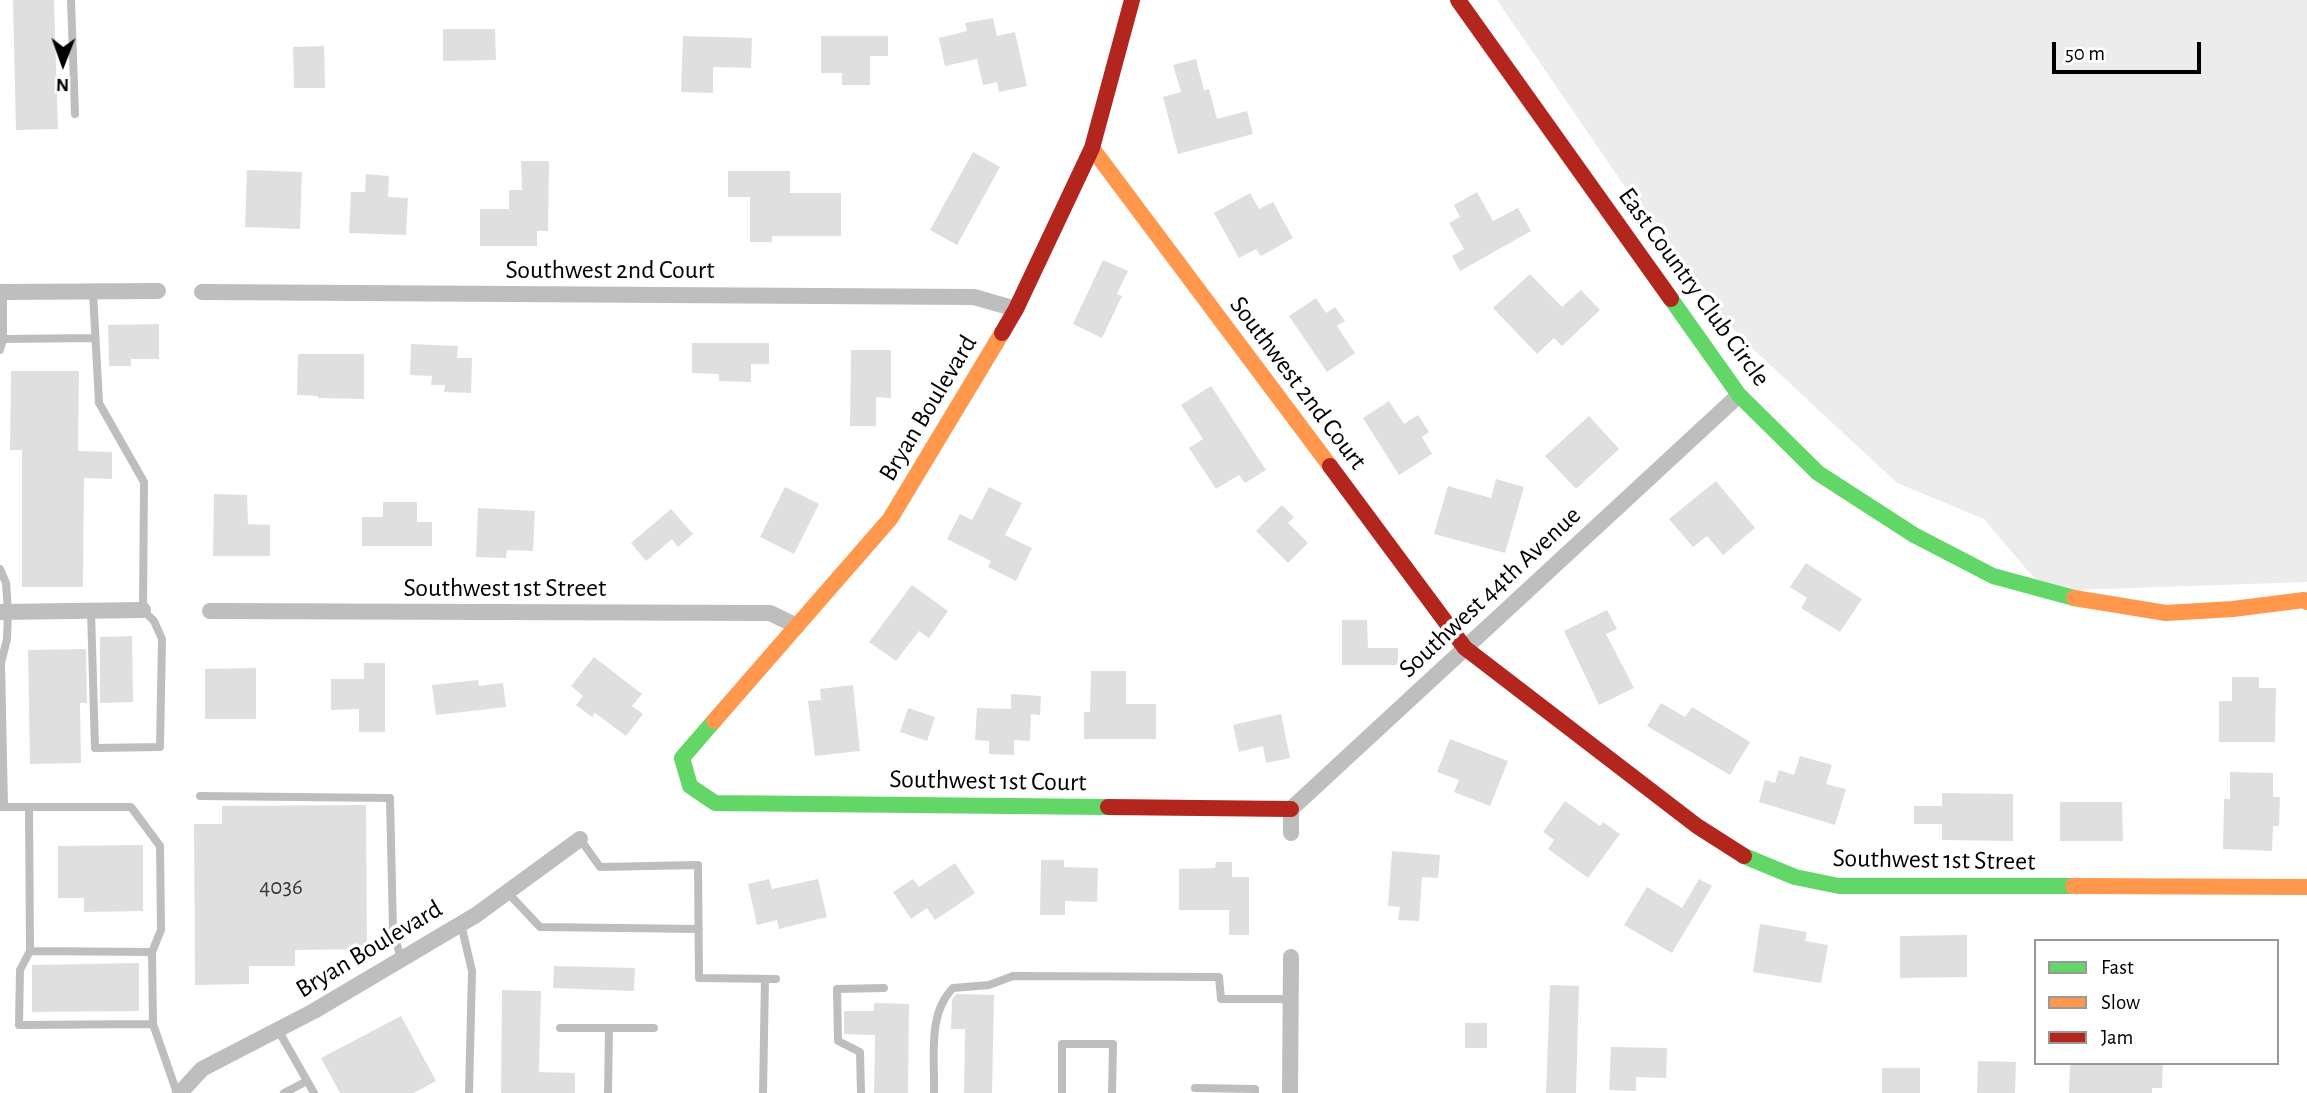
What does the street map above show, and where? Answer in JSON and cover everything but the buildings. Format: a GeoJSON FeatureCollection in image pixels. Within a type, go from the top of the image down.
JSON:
{"type":"FeatureCollection","features":[{"type":"Feature","properties":{"kind":"street","name":"Bryan Boulevard"},"geometry":{"type":"LineString","coordinates":[[690,786],[682,758],[890,519],[1016,309],[1092,148],[1132,0]]}},
{"type":"Feature","properties":{"kind":"street","name":"East Country Club Circle"},"geometry":{"type":"LineString","coordinates":[[1458,0],[1739,395],[1818,473],[1914,536],[1993,576],[2081,600],[2166,613],[2233,609],[2304,600],[2307,602]]}},
{"type":"Feature","properties":{"kind":"street","name":"Southwest 2nd Court"},"geometry":{"type":"LineString","coordinates":[[1092,148],[1465,648]]}},
{"type":"Feature","properties":{"kind":"street"},"geometry":{"type":"LineString","coordinates":[[1,292],[158,291]]}},
{"type":"Feature","properties":{"kind":"street","name":"Southwest 2nd Court"},"geometry":{"type":"LineString","coordinates":[[202,292],[974,298],[1016,309]]}},
{"type":"Feature","properties":{"kind":"street","name":"Southwest 44th Avenue"},"geometry":{"type":"LineString","coordinates":[[1292,809],[1739,395]]}},
{"type":"Feature","properties":{"kind":"street"},"geometry":{"type":"LineString","coordinates":[[4,612],[143,610]]}},
{"type":"Feature","properties":{"kind":"street","name":"Southwest 1st Street"},"geometry":{"type":"LineString","coordinates":[[210,611],[770,613],[797,626]]}},
{"type":"Feature","properties":{"kind":"street","name":"Southwest 1st Street"},"geometry":{"type":"LineString","coordinates":[[1465,648],[1698,826],[1749,859],[1795,877],[1839,886],[2307,887]]}},
{"type":"Feature","properties":{"kind":"street","name":"Southwest 1st Court"},"geometry":{"type":"LineString","coordinates":[[690,786],[715,803],[1292,809]]}},
{"type":"Feature","properties":{"kind":"street"},"geometry":{"type":"LineString","coordinates":[[1291,833],[1292,809]]}},
{"type":"Feature","properties":{"kind":"street","name":"Bryan Boulevard"},"geometry":{"type":"LineString","coordinates":[[178,1093],[202,1069],[278,1030],[461,924],[580,839]]}},
{"type":"Feature","properties":{"kind":"street"},"geometry":{"type":"LineString","coordinates":[[1290,1093],[1291,957]]}},
{"type":"Feature","properties":{"kind":"lane"},"geometry":{"type":"LineString","coordinates":[[71,0],[75,114]]}},
{"type":"Feature","properties":{"kind":"lane"},"geometry":{"type":"LineString","coordinates":[[0,350],[3,339],[1,292]]}},
{"type":"Feature","properties":{"kind":"lane"},"geometry":{"type":"LineString","coordinates":[[91,611],[95,748],[160,747],[162,639],[154,621],[143,610],[144,482],[99,402],[93,292]]}},
{"type":"Feature","properties":{"kind":"lane"},"geometry":{"type":"LineString","coordinates":[[3,339],[94,338]]}},
{"type":"Feature","properties":{"kind":"lane"},"geometry":{"type":"LineString","coordinates":[[0,569],[6,583],[4,612],[7,639],[1,663],[2,807],[131,807],[160,846],[161,930],[152,952],[153,1024],[178,1093]]}},
{"type":"Feature","properties":{"kind":"lane"},"geometry":{"type":"LineString","coordinates":[[200,796],[390,798],[393,930],[401,959]]}},
{"type":"Feature","properties":{"kind":"lane"},"geometry":{"type":"LineString","coordinates":[[29,807],[30,951],[20,970],[19,1025],[153,1024]]}},
{"type":"Feature","properties":{"kind":"lane"},"geometry":{"type":"LineString","coordinates":[[580,839],[600,867],[698,865],[699,978],[776,979]]}},
{"type":"Feature","properties":{"kind":"lane"},"geometry":{"type":"LineString","coordinates":[[508,892],[540,927],[699,929]]}},
{"type":"Feature","properties":{"kind":"lane"},"geometry":{"type":"LineString","coordinates":[[461,924],[472,971],[469,1093]]}},
{"type":"Feature","properties":{"kind":"lane"},"geometry":{"type":"LineString","coordinates":[[30,951],[152,952]]}},
{"type":"Feature","properties":{"kind":"lane"},"geometry":{"type":"LineString","coordinates":[[934,1093],[936,1016],[943,998],[953,988],[989,985],[1013,976],[1219,977],[1221,999],[1291,999]]}},
{"type":"Feature","properties":{"kind":"lane"},"geometry":{"type":"LineString","coordinates":[[763,1093],[765,979]]}},
{"type":"Feature","properties":{"kind":"lane"},"geometry":{"type":"LineString","coordinates":[[861,1093],[860,1052],[838,1041],[837,989],[884,988]]}},
{"type":"Feature","properties":{"kind":"lane"},"geometry":{"type":"LineString","coordinates":[[560,1028],[654,1028]]}},
{"type":"Feature","properties":{"kind":"lane"},"geometry":{"type":"LineString","coordinates":[[608,1093],[609,1028]]}},
{"type":"Feature","properties":{"kind":"lane"},"geometry":{"type":"LineString","coordinates":[[278,1030],[314,1093]]}},
{"type":"Feature","properties":{"kind":"lane"},"geometry":{"type":"LineString","coordinates":[[1062,1093],[1062,1044],[1113,1044],[1112,1093]]}},
{"type":"Feature","properties":{"kind":"lane"},"geometry":{"type":"LineString","coordinates":[[284,1093],[307,1081]]}},
{"type":"Feature","properties":{"kind":"lane"},"geometry":{"type":"LineString","coordinates":[[1195,1088],[1255,1089],[1255,1093]]}},
{"type":"Feature","properties":{"kind":"shaded area"},"geometry":{"type":"Polygon","coordinates":[[[1497,0],[2307,0],[2307,582],[2045,591],[1984,519],[1897,483],[1739,336],[1623,184],[1497,0]]]}},
{"type":"Feature","properties":{"kind":"traffic: fast"},"geometry":{"type":"LineString","coordinates":[[1671,299],[1739,395],[1818,473],[1914,535],[1993,576],[2074,598]]}},
{"type":"Feature","properties":{"kind":"traffic: fast"},"geometry":{"type":"LineString","coordinates":[[714,721],[682,758],[690,786],[715,803],[1108,807]]}},
{"type":"Feature","properties":{"kind":"traffic: fast"},"geometry":{"type":"LineString","coordinates":[[1744,856],[1795,877],[1839,886],[2073,886]]}},
{"type":"Feature","properties":{"kind":"traffic: slow"},"geometry":{"type":"LineString","coordinates":[[1092,148],[1330,466]]}},
{"type":"Feature","properties":{"kind":"traffic: slow"},"geometry":{"type":"LineString","coordinates":[[714,721],[890,519],[1002,333]]}},
{"type":"Feature","properties":{"kind":"traffic: slow"},"geometry":{"type":"LineString","coordinates":[[2074,598],[2166,613],[2233,609],[2304,600],[2307,602]]}},
{"type":"Feature","properties":{"kind":"traffic: slow"},"geometry":{"type":"LineString","coordinates":[[2073,886],[2307,887]]}},
{"type":"Feature","properties":{"kind":"traffic: jam"},"geometry":{"type":"LineString","coordinates":[[1002,333],[1092,148],[1132,0]]}},
{"type":"Feature","properties":{"kind":"traffic: jam"},"geometry":{"type":"LineString","coordinates":[[1458,0],[1671,299]]}},
{"type":"Feature","properties":{"kind":"traffic: jam"},"geometry":{"type":"LineString","coordinates":[[1330,466],[1465,648],[1697,826],[1744,856]]}},
{"type":"Feature","properties":{"kind":"traffic: jam"},"geometry":{"type":"LineString","coordinates":[[1108,807],[1291,809]]}}]}
